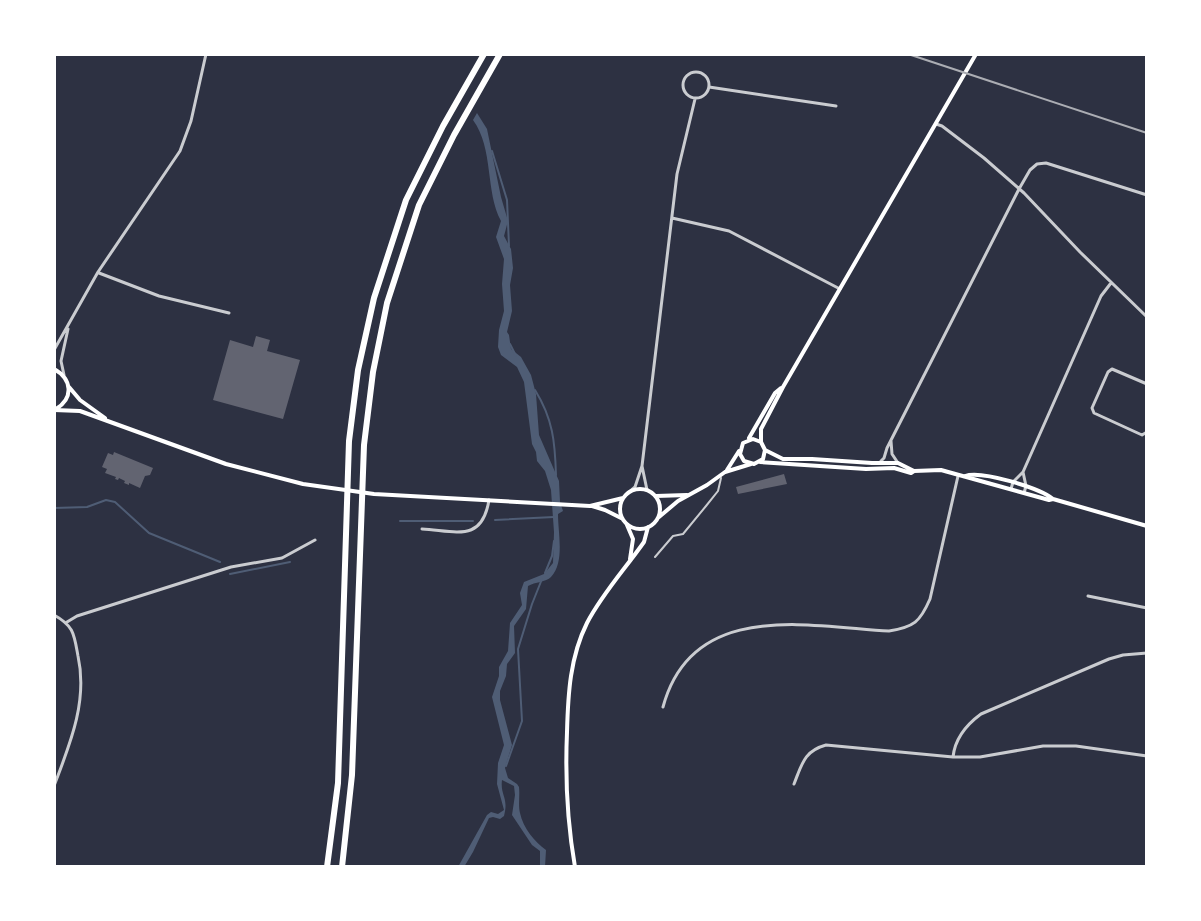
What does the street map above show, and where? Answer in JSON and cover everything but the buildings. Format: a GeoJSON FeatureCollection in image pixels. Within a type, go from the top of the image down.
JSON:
{"type":"FeatureCollection","features":[{"type":"Feature","properties":{"kind":"highway"},"geometry":{"type":"LineString","coordinates":[[327,867],[338,783],[349,441],[358,370],[374,298],[406,200],[484,54]]}},
{"type":"Feature","properties":{"kind":"highway"},"geometry":{"type":"LineString","coordinates":[[342,867],[352,775],[364,445],[373,372],[387,303],[419,205],[500,54]]}},
{"type":"Feature","properties":{"kind":"main road"},"geometry":{"type":"LineString","coordinates":[[914,471],[898,463],[847,464],[783,459],[765,450],[761,442],[761,429],[976,54]]}},
{"type":"Feature","properties":{"kind":"main road"},"geometry":{"type":"LineString","coordinates":[[54,369],[64,375],[80,400],[110,422]]}},
{"type":"Feature","properties":{"kind":"main road"},"geometry":{"type":"LineString","coordinates":[[54,410],[67,398],[69,387]]}},
{"type":"Feature","properties":{"kind":"main road"},"geometry":{"type":"LineString","coordinates":[[54,410],[80,411],[250,471],[333,490],[590,506],[605,510],[637,529],[648,527],[678,501],[723,473],[752,435],[775,393],[783,387]]}},
{"type":"Feature","properties":{"kind":"main road"},"geometry":{"type":"LineString","coordinates":[[745,441],[753,439],[761,442]]}},
{"type":"Feature","properties":{"kind":"main road"},"geometry":{"type":"LineString","coordinates":[[740,450],[741,457],[751,464]]}},
{"type":"Feature","properties":{"kind":"main road"},"geometry":{"type":"LineString","coordinates":[[760,462],[765,450]]}},
{"type":"Feature","properties":{"kind":"main road"},"geometry":{"type":"LineString","coordinates":[[723,473],[760,462],[812,462]]}},
{"type":"Feature","properties":{"kind":"main road"},"geometry":{"type":"LineString","coordinates":[[847,464],[874,470],[894,468],[911,473],[941,470],[1147,526]]}},
{"type":"Feature","properties":{"kind":"main road"},"geometry":{"type":"LineString","coordinates":[[965,477],[982,475],[1013,482],[1053,499]]}},
{"type":"Feature","properties":{"kind":"main road"},"geometry":{"type":"LineString","coordinates":[[590,506],[636,490],[647,490],[655,496],[660,507],[658,519]]}},
{"type":"Feature","properties":{"kind":"main road"},"geometry":{"type":"LineString","coordinates":[[655,496],[690,494]]}},
{"type":"Feature","properties":{"kind":"main road"},"geometry":{"type":"LineString","coordinates":[[625,496],[620,509],[633,539],[630,561]]}},
{"type":"Feature","properties":{"kind":"main road"},"geometry":{"type":"LineString","coordinates":[[575,867],[565,781],[568,697],[573,662],[587,622],[644,542],[648,527]]}},
{"type":"Feature","properties":{"kind":"street"},"geometry":{"type":"LineString","coordinates":[[54,350],[98,272],[180,151],[191,121],[206,54]]}},
{"type":"Feature","properties":{"kind":"street"},"geometry":{"type":"LineString","coordinates":[[696,72],[708,79],[709,87],[706,95],[695,99],[686,94],[684,81],[696,72]]}},
{"type":"Feature","properties":{"kind":"street"},"geometry":{"type":"LineString","coordinates":[[709,87],[836,106]]}},
{"type":"Feature","properties":{"kind":"street"},"geometry":{"type":"LineString","coordinates":[[625,496],[635,487],[642,466],[677,174],[695,99]]}},
{"type":"Feature","properties":{"kind":"street"},"geometry":{"type":"LineString","coordinates":[[936,124],[984,158],[1019,189],[1147,317]]}},
{"type":"Feature","properties":{"kind":"street"},"geometry":{"type":"LineString","coordinates":[[879,463],[1030,170],[1037,164],[1046,163],[1147,195]]}},
{"type":"Feature","properties":{"kind":"street"},"geometry":{"type":"LineString","coordinates":[[672,218],[729,231],[840,289]]}},
{"type":"Feature","properties":{"kind":"street"},"geometry":{"type":"LineString","coordinates":[[98,272],[159,296],[229,313]]}},
{"type":"Feature","properties":{"kind":"street"},"geometry":{"type":"LineString","coordinates":[[1011,489],[1013,482],[1023,472],[1101,296],[1111,283]]}},
{"type":"Feature","properties":{"kind":"street"},"geometry":{"type":"LineString","coordinates":[[64,375],[61,361],[69,325]]}},
{"type":"Feature","properties":{"kind":"street"},"geometry":{"type":"LineString","coordinates":[[1147,384],[1112,369],[1092,408],[1094,413],[1142,435],[1147,432]]}},
{"type":"Feature","properties":{"kind":"street"},"geometry":{"type":"LineString","coordinates":[[891,441],[892,454],[898,463]]}},
{"type":"Feature","properties":{"kind":"street"},"geometry":{"type":"LineString","coordinates":[[642,466],[647,490]]}},
{"type":"Feature","properties":{"kind":"street"},"geometry":{"type":"LineString","coordinates":[[1023,472],[1024,493]]}},
{"type":"Feature","properties":{"kind":"street"},"geometry":{"type":"LineString","coordinates":[[663,707],[672,681],[690,658],[730,631],[764,624],[889,631],[915,624],[930,599],[958,476]]}},
{"type":"Feature","properties":{"kind":"street"},"geometry":{"type":"LineString","coordinates":[[422,529],[476,529],[484,520],[489,500]]}},
{"type":"Feature","properties":{"kind":"street"},"geometry":{"type":"LineString","coordinates":[[67,622],[77,616],[231,567],[282,558],[315,540]]}},
{"type":"Feature","properties":{"kind":"street"},"geometry":{"type":"LineString","coordinates":[[1088,596],[1147,608]]}},
{"type":"Feature","properties":{"kind":"street"},"geometry":{"type":"LineString","coordinates":[[54,615],[67,622],[73,632],[82,674],[82,692],[71,737],[54,786]]}},
{"type":"Feature","properties":{"kind":"street"},"geometry":{"type":"LineString","coordinates":[[953,757],[961,734],[981,714],[1109,659],[1147,653]]}},
{"type":"Feature","properties":{"kind":"street"},"geometry":{"type":"LineString","coordinates":[[794,784],[808,754],[814,748],[826,745],[953,757],[980,757],[1043,746],[1076,746],[1147,756]]}},
{"type":"Feature","properties":{"kind":"lane"},"geometry":{"type":"LineString","coordinates":[[655,557],[673,536],[683,534],[706,506],[718,491],[723,473]]}},
{"type":"Feature","properties":{"kind":"water"},"geometry":{"type":"Polygon","coordinates":[[[477,113],[487,129],[508,221],[504,236],[511,249],[513,268],[510,285],[512,311],[507,332],[511,349],[521,357],[531,375],[536,394],[539,435],[559,481],[563,511],[558,514],[558,564],[549,579],[528,586],[526,609],[514,626],[515,653],[507,664],[500,691],[512,745],[505,768],[508,778],[519,787],[519,810],[524,824],[546,850],[545,867],[540,867],[540,851],[532,845],[512,815],[514,786],[502,780],[506,805],[504,816],[500,819],[489,818],[464,867],[458,867],[487,815],[504,810],[497,784],[498,763],[504,745],[492,697],[499,667],[508,651],[510,623],[522,605],[520,593],[524,582],[544,574],[553,563],[554,532],[551,490],[532,444],[524,382],[517,367],[501,355],[498,347],[504,311],[504,259],[496,237],[501,221],[493,197],[484,144],[473,120],[477,113]]]}},
{"type":"Feature","properties":{"kind":"waterway"},"geometry":{"type":"LineString","coordinates":[[492,151],[507,200],[509,246]]}},
{"type":"Feature","properties":{"kind":"waterway"},"geometry":{"type":"LineString","coordinates":[[510,344],[516,356]]}},
{"type":"Feature","properties":{"kind":"waterway"},"geometry":{"type":"LineString","coordinates":[[535,390],[552,431],[556,475]]}},
{"type":"Feature","properties":{"kind":"waterway"},"geometry":{"type":"LineString","coordinates":[[54,508],[87,507],[106,500],[115,502],[149,533],[220,562]]}},
{"type":"Feature","properties":{"kind":"waterway"},"geometry":{"type":"LineString","coordinates":[[495,520],[554,517]]}},
{"type":"Feature","properties":{"kind":"waterway"},"geometry":{"type":"LineString","coordinates":[[400,521],[473,521]]}},
{"type":"Feature","properties":{"kind":"waterway"},"geometry":{"type":"LineString","coordinates":[[545,573],[554,541]]}},
{"type":"Feature","properties":{"kind":"waterway"},"geometry":{"type":"LineString","coordinates":[[230,574],[290,562]]}},
{"type":"Feature","properties":{"kind":"waterway"},"geometry":{"type":"LineString","coordinates":[[506,766],[522,721],[518,649],[542,579]]}},
{"type":"Feature","properties":{"kind":"railway"},"geometry":{"type":"LineString","coordinates":[[908,54],[1147,133]]}}]}
